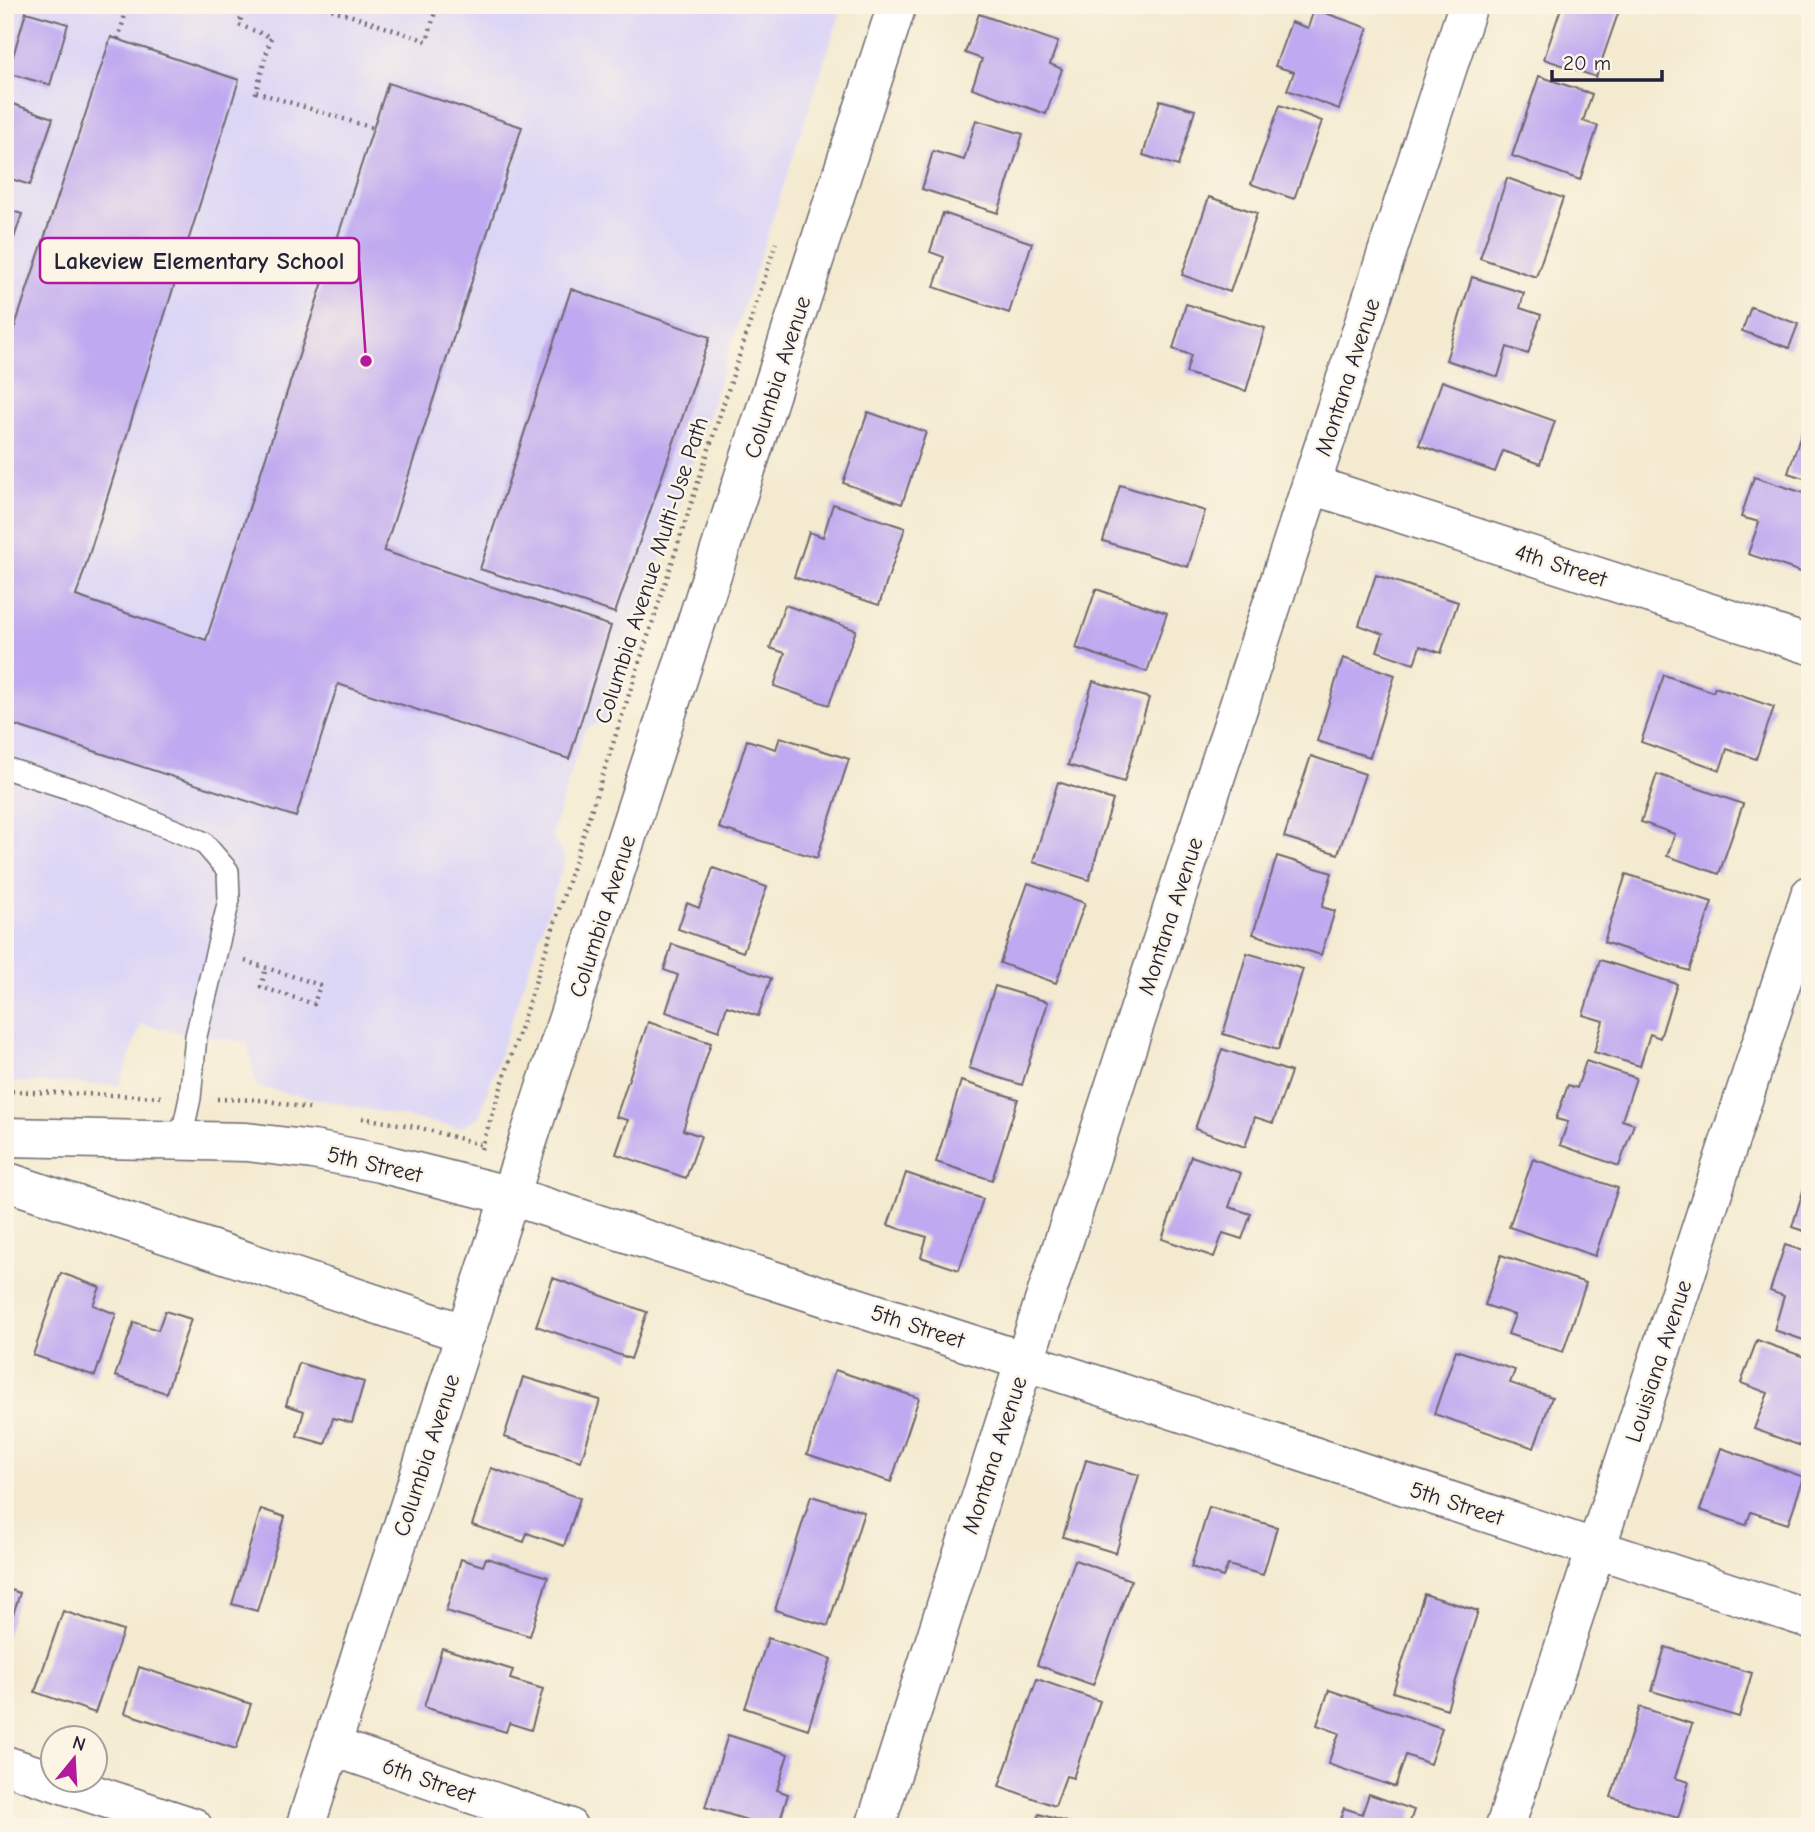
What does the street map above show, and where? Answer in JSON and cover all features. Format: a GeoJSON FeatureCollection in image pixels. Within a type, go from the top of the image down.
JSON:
{"type":"FeatureCollection","features":[{"type":"Feature","properties":{"kind":"street","name":"Columbia Avenue"},"geometry":{"type":"LineString","coordinates":[[304,1827],[897,5]]}},
{"type":"Feature","properties":{"kind":"street","name":"Montana Avenue"},"geometry":{"type":"LineString","coordinates":[[875,1827],[1024,1361],[1468,5]]}},
{"type":"Feature","properties":{"kind":"street","name":"4th Street"},"geometry":{"type":"LineString","coordinates":[[1312,485],[1810,645]]}},
{"type":"Feature","properties":{"kind":"street","name":"Louisiana Avenue"},"geometry":{"type":"LineString","coordinates":[[1505,1827],[1810,895]]}},
{"type":"Feature","properties":{"kind":"street","name":"5th Street"},"geometry":{"type":"LineString","coordinates":[[5,1137],[247,1142],[313,1150],[380,1163],[510,1196],[1024,1361],[1810,1619]]}},
{"type":"Feature","properties":{"kind":"street"},"geometry":{"type":"LineString","coordinates":[[5,1181],[466,1334]]}},
{"type":"Feature","properties":{"kind":"street","name":"6th Street"},"geometry":{"type":"LineString","coordinates":[[331,1746],[568,1827]]}},
{"type":"Feature","properties":{"kind":"street"},"geometry":{"type":"LineString","coordinates":[[5,1765],[193,1827]]}},
{"type":"Feature","properties":{"kind":"lane"},"geometry":{"type":"LineString","coordinates":[[5,768],[90,795],[203,842],[228,871],[229,900],[196,1036],[190,1098],[181,1139]]}},
{"type":"Feature","properties":{"kind":"path"},"geometry":{"type":"LineString","coordinates":[[118,39],[128,5]]}},
{"type":"Feature","properties":{"kind":"path"},"geometry":{"type":"LineString","coordinates":[[245,5],[239,25],[271,37],[256,92],[373,128]]}},
{"type":"Feature","properties":{"kind":"path"},"geometry":{"type":"LineString","coordinates":[[326,6],[427,41],[437,5]]}},
{"type":"Feature","properties":{"kind":"path","name":"Columbia Avenue Multi-Use Path"},"geometry":{"type":"LineString","coordinates":[[482,1145],[776,242]]}},
{"type":"Feature","properties":{"kind":"path"},"geometry":{"type":"LineString","coordinates":[[245,961],[320,985],[314,1004],[261,987],[266,968]]}},
{"type":"Feature","properties":{"kind":"shaded area"},"geometry":{"type":"Polygon","coordinates":[[[5,5],[843,5],[609,717],[584,730],[552,834],[565,860],[479,1117],[459,1128],[257,1087],[247,1042],[196,1036],[141,1024],[120,1085],[5,1082],[5,5]]]}},
{"type":"Feature","properties":{"kind":"building"},"geometry":{"type":"Polygon","coordinates":[[[1562,5],[1621,5],[1596,77],[1544,59],[1562,5]]]}},
{"type":"Feature","properties":{"kind":"building"},"geometry":{"type":"Polygon","coordinates":[[[1314,9],[1368,28],[1339,109],[1287,90],[1294,72],[1275,66],[1291,22],[1308,28],[1314,9]]]}},
{"type":"Feature","properties":{"kind":"building"},"geometry":{"type":"Polygon","coordinates":[[[26,12],[68,24],[50,85],[8,73],[26,12]]]}},
{"type":"Feature","properties":{"kind":"building"},"geometry":{"type":"Polygon","coordinates":[[[979,14],[1058,42],[1050,64],[1062,69],[1046,114],[972,88],[982,59],[965,53],[979,14]]]}},
{"type":"Feature","properties":{"kind":"building"},"geometry":{"type":"Polygon","coordinates":[[[111,37],[239,80],[76,596],[206,640],[388,83],[522,127],[384,551],[611,626],[569,759],[338,684],[296,817],[5,722],[5,356],[111,37]]]}},
{"type":"Feature","properties":{"kind":"building"},"geometry":{"type":"Polygon","coordinates":[[[1539,76],[1592,94],[1583,121],[1598,126],[1580,180],[1512,156],[1539,76]]]}},
{"type":"Feature","properties":{"kind":"building"},"geometry":{"type":"Polygon","coordinates":[[[1160,100],[1195,110],[1178,166],[1143,155],[1160,100]]]}},
{"type":"Feature","properties":{"kind":"building"},"geometry":{"type":"Polygon","coordinates":[[[10,103],[53,118],[30,185],[5,177],[5,118],[10,103]]]}},
{"type":"Feature","properties":{"kind":"building"},"geometry":{"type":"Polygon","coordinates":[[[1280,105],[1322,121],[1294,199],[1251,184],[1280,105]]]}},
{"type":"Feature","properties":{"kind":"building"},"geometry":{"type":"Polygon","coordinates":[[[976,120],[1023,134],[998,213],[922,189],[933,151],[964,160],[976,120]]]}},
{"type":"Feature","properties":{"kind":"building"},"geometry":{"type":"Polygon","coordinates":[[[1507,178],[1563,198],[1536,277],[1480,258],[1507,178]]]}},
{"type":"Feature","properties":{"kind":"building"},"geometry":{"type":"Polygon","coordinates":[[[1209,197],[1257,213],[1230,292],[1182,275],[1209,197]]]}},
{"type":"Feature","properties":{"kind":"building"},"geometry":{"type":"Polygon","coordinates":[[[5,209],[22,214],[6,262],[5,262],[5,209]]]}},
{"type":"Feature","properties":{"kind":"building"},"geometry":{"type":"Polygon","coordinates":[[[943,213],[1032,243],[1009,313],[934,287],[944,257],[930,252],[943,213]]]}},
{"type":"Feature","properties":{"kind":"building"},"geometry":{"type":"Polygon","coordinates":[[[1472,277],[1524,293],[1520,308],[1541,315],[1528,354],[1507,347],[1498,377],[1446,360],[1472,277]]]}},
{"type":"Feature","properties":{"kind":"building"},"geometry":{"type":"Polygon","coordinates":[[[571,289],[710,337],[615,613],[480,569],[571,289]]]}},
{"type":"Feature","properties":{"kind":"building"},"geometry":{"type":"Polygon","coordinates":[[[1186,304],[1265,328],[1246,391],[1186,373],[1191,355],[1173,349],[1186,304]]]}},
{"type":"Feature","properties":{"kind":"building"},"geometry":{"type":"Polygon","coordinates":[[[1751,307],[1798,324],[1789,348],[1742,331],[1751,307]]]}},
{"type":"Feature","properties":{"kind":"building"},"geometry":{"type":"Polygon","coordinates":[[[1442,381],[1555,421],[1540,464],[1503,451],[1495,472],[1419,445],[1442,381]]]}},
{"type":"Feature","properties":{"kind":"building"},"geometry":{"type":"Polygon","coordinates":[[[1810,411],[1810,480],[1788,473],[1810,411]]]}},
{"type":"Feature","properties":{"kind":"building"},"geometry":{"type":"Polygon","coordinates":[[[868,412],[926,432],[902,504],[843,483],[868,412]]]}},
{"type":"Feature","properties":{"kind":"building"},"geometry":{"type":"Polygon","coordinates":[[[1754,477],[1810,495],[1810,575],[1748,554],[1759,522],[1741,517],[1754,477]]]}},
{"type":"Feature","properties":{"kind":"building"},"geometry":{"type":"Polygon","coordinates":[[[1120,485],[1205,511],[1188,567],[1103,541],[1120,485]]]}},
{"type":"Feature","properties":{"kind":"building"},"geometry":{"type":"Polygon","coordinates":[[[833,504],[905,528],[879,605],[794,577],[809,532],[823,537],[833,504]]]}},
{"type":"Feature","properties":{"kind":"building"},"geometry":{"type":"Polygon","coordinates":[[[1376,575],[1458,602],[1441,653],[1420,646],[1414,664],[1377,651],[1383,634],[1359,625],[1376,575]]]}},
{"type":"Feature","properties":{"kind":"building"},"geometry":{"type":"Polygon","coordinates":[[[1096,589],[1167,613],[1147,672],[1076,648],[1096,589]]]}},
{"type":"Feature","properties":{"kind":"building"},"geometry":{"type":"Polygon","coordinates":[[[785,605],[856,630],[829,705],[774,686],[785,653],[770,648],[785,605]]]}},
{"type":"Feature","properties":{"kind":"building"},"geometry":{"type":"Polygon","coordinates":[[[1343,658],[1395,675],[1370,757],[1317,741],[1343,658]]]}},
{"type":"Feature","properties":{"kind":"building"},"geometry":{"type":"Polygon","coordinates":[[[1664,675],[1713,692],[1715,687],[1774,707],[1756,759],[1727,749],[1720,770],[1641,742],[1664,675]]]}},
{"type":"Feature","properties":{"kind":"building"},"geometry":{"type":"Polygon","coordinates":[[[1093,681],[1149,698],[1124,782],[1068,765],[1093,681]]]}},
{"type":"Feature","properties":{"kind":"building"},"geometry":{"type":"Polygon","coordinates":[[[780,737],[849,759],[817,858],[719,828],[747,740],[776,749],[780,737]]]}},
{"type":"Feature","properties":{"kind":"building"},"geometry":{"type":"Polygon","coordinates":[[[1311,756],[1365,774],[1338,854],[1284,837],[1311,756]]]}},
{"type":"Feature","properties":{"kind":"building"},"geometry":{"type":"Polygon","coordinates":[[[1657,774],[1743,804],[1719,874],[1667,856],[1675,834],[1641,822],[1657,774]]]}},
{"type":"Feature","properties":{"kind":"building"},"geometry":{"type":"Polygon","coordinates":[[[1058,782],[1113,800],[1089,880],[1033,862],[1058,782]]]}},
{"type":"Feature","properties":{"kind":"building"},"geometry":{"type":"Polygon","coordinates":[[[1277,856],[1332,873],[1322,907],[1335,911],[1321,955],[1253,934],[1277,856]]]}},
{"type":"Feature","properties":{"kind":"building"},"geometry":{"type":"Polygon","coordinates":[[[713,868],[767,887],[743,952],[678,929],[687,903],[699,908],[713,868]]]}},
{"type":"Feature","properties":{"kind":"building"},"geometry":{"type":"Polygon","coordinates":[[[1626,874],[1712,902],[1689,971],[1604,942],[1626,874]]]}},
{"type":"Feature","properties":{"kind":"building"},"geometry":{"type":"Polygon","coordinates":[[[1028,883],[1085,903],[1056,983],[1000,963],[1028,883]]]}},
{"type":"Feature","properties":{"kind":"building"},"geometry":{"type":"Polygon","coordinates":[[[672,944],[771,978],[758,1016],[727,1006],[719,1031],[666,1012],[678,975],[664,970],[672,944]]]}},
{"type":"Feature","properties":{"kind":"building"},"geometry":{"type":"Polygon","coordinates":[[[1247,953],[1303,969],[1278,1050],[1223,1034],[1247,953]]]}},
{"type":"Feature","properties":{"kind":"building"},"geometry":{"type":"Polygon","coordinates":[[[1600,960],[1677,984],[1660,1038],[1650,1034],[1640,1066],[1594,1052],[1603,1021],[1583,1015],[1600,960]]]}},
{"type":"Feature","properties":{"kind":"building"},"geometry":{"type":"Polygon","coordinates":[[[995,986],[1048,1002],[1022,1085],[969,1068],[995,986]]]}},
{"type":"Feature","properties":{"kind":"building"},"geometry":{"type":"Polygon","coordinates":[[[648,1022],[711,1043],[683,1130],[701,1136],[686,1178],[616,1154],[628,1120],[616,1117],[648,1022]]]}},
{"type":"Feature","properties":{"kind":"building"},"geometry":{"type":"Polygon","coordinates":[[[1222,1049],[1291,1072],[1273,1123],[1255,1117],[1245,1147],[1195,1129],[1222,1049]]]}},
{"type":"Feature","properties":{"kind":"building"},"geometry":{"type":"Polygon","coordinates":[[[1586,1061],[1636,1078],[1622,1120],[1634,1124],[1619,1166],[1560,1145],[1568,1122],[1556,1119],[1568,1085],[1577,1088],[1586,1061]]]}},
{"type":"Feature","properties":{"kind":"building"},"geometry":{"type":"Polygon","coordinates":[[[961,1081],[1018,1099],[992,1180],[936,1162],[961,1081]]]}},
{"type":"Feature","properties":{"kind":"building"},"geometry":{"type":"Polygon","coordinates":[[[1191,1156],[1241,1173],[1229,1207],[1251,1214],[1242,1239],[1223,1233],[1214,1257],[1162,1239],[1191,1156]]]}},
{"type":"Feature","properties":{"kind":"building"},"geometry":{"type":"Polygon","coordinates":[[[1533,1159],[1618,1188],[1595,1256],[1509,1227],[1533,1159]]]}},
{"type":"Feature","properties":{"kind":"building"},"geometry":{"type":"Polygon","coordinates":[[[906,1173],[983,1199],[959,1270],[921,1257],[927,1237],[888,1225],[906,1173]]]}},
{"type":"Feature","properties":{"kind":"building"},"geometry":{"type":"Polygon","coordinates":[[[1807,1178],[1810,1179],[1810,1233],[1792,1227],[1807,1178]]]}},
{"type":"Feature","properties":{"kind":"building"},"geometry":{"type":"Polygon","coordinates":[[[1785,1245],[1810,1253],[1810,1342],[1774,1330],[1784,1296],[1770,1291],[1785,1245]]]}},
{"type":"Feature","properties":{"kind":"building"},"geometry":{"type":"Polygon","coordinates":[[[1501,1255],[1586,1283],[1563,1352],[1508,1334],[1515,1315],[1485,1305],[1501,1255]]]}},
{"type":"Feature","properties":{"kind":"building"},"geometry":{"type":"Polygon","coordinates":[[[61,1273],[100,1287],[93,1305],[116,1314],[95,1376],[33,1355],[61,1273]]]}},
{"type":"Feature","properties":{"kind":"building"},"geometry":{"type":"Polygon","coordinates":[[[553,1278],[647,1312],[631,1359],[536,1326],[553,1278]]]}},
{"type":"Feature","properties":{"kind":"building"},"geometry":{"type":"Polygon","coordinates":[[[165,1311],[191,1319],[166,1393],[115,1376],[134,1322],[158,1330],[165,1311]]]}},
{"type":"Feature","properties":{"kind":"building"},"geometry":{"type":"Polygon","coordinates":[[[1757,1340],[1810,1359],[1810,1423],[1801,1446],[1754,1429],[1768,1393],[1741,1383],[1757,1340]]]}},
{"type":"Feature","properties":{"kind":"building"},"geometry":{"type":"Polygon","coordinates":[[[1456,1350],[1515,1370],[1510,1383],[1552,1397],[1534,1448],[1434,1414],[1456,1350]]]}},
{"type":"Feature","properties":{"kind":"building"},"geometry":{"type":"Polygon","coordinates":[[[299,1363],[364,1382],[352,1423],[333,1418],[325,1444],[297,1436],[304,1411],[286,1405],[299,1363]]]}},
{"type":"Feature","properties":{"kind":"building"},"geometry":{"type":"Polygon","coordinates":[[[835,1370],[919,1398],[891,1482],[807,1454],[835,1370]]]}},
{"type":"Feature","properties":{"kind":"building"},"geometry":{"type":"Polygon","coordinates":[[[523,1377],[600,1400],[581,1461],[504,1437],[523,1377]]]}},
{"type":"Feature","properties":{"kind":"building"},"geometry":{"type":"Polygon","coordinates":[[[1721,1448],[1804,1477],[1788,1524],[1751,1512],[1746,1525],[1700,1510],[1721,1448]]]}},
{"type":"Feature","properties":{"kind":"building"},"geometry":{"type":"Polygon","coordinates":[[[1086,1460],[1139,1475],[1116,1553],[1063,1537],[1086,1460]]]}},
{"type":"Feature","properties":{"kind":"building"},"geometry":{"type":"Polygon","coordinates":[[[491,1468],[580,1498],[564,1546],[527,1533],[524,1542],[472,1525],[491,1468]]]}},
{"type":"Feature","properties":{"kind":"building"},"geometry":{"type":"Polygon","coordinates":[[[811,1496],[864,1512],[828,1626],[775,1610],[811,1496]]]}},
{"type":"Feature","properties":{"kind":"building"},"geometry":{"type":"Polygon","coordinates":[[[1209,1507],[1277,1527],[1263,1575],[1228,1565],[1223,1577],[1191,1567],[1209,1507]]]}},
{"type":"Feature","properties":{"kind":"building"},"geometry":{"type":"Polygon","coordinates":[[[261,1509],[285,1517],[257,1611],[232,1604],[261,1509]]]}},
{"type":"Feature","properties":{"kind":"building"},"geometry":{"type":"Polygon","coordinates":[[[486,1558],[548,1577],[530,1636],[446,1611],[461,1559],[483,1566],[486,1558]]]}},
{"type":"Feature","properties":{"kind":"building"},"geometry":{"type":"Polygon","coordinates":[[[1075,1560],[1131,1580],[1093,1685],[1037,1665],[1075,1560]]]}},
{"type":"Feature","properties":{"kind":"building"},"geometry":{"type":"Polygon","coordinates":[[[5,1588],[20,1593],[6,1636],[5,1636],[5,1588]]]}},
{"type":"Feature","properties":{"kind":"building"},"geometry":{"type":"Polygon","coordinates":[[[1424,1594],[1478,1611],[1447,1709],[1393,1692],[1424,1594]]]}},
{"type":"Feature","properties":{"kind":"building"},"geometry":{"type":"Polygon","coordinates":[[[63,1611],[123,1631],[95,1713],[35,1692],[63,1611]]]}},
{"type":"Feature","properties":{"kind":"building"},"geometry":{"type":"Polygon","coordinates":[[[768,1638],[831,1659],[808,1729],[745,1708],[768,1638]]]}},
{"type":"Feature","properties":{"kind":"building"},"geometry":{"type":"Polygon","coordinates":[[[1665,1647],[1752,1673],[1739,1717],[1652,1691],[1665,1647]]]}},
{"type":"Feature","properties":{"kind":"building"},"geometry":{"type":"Polygon","coordinates":[[[442,1648],[513,1670],[510,1679],[543,1689],[531,1730],[509,1723],[506,1732],[424,1707],[442,1648]]]}},
{"type":"Feature","properties":{"kind":"building"},"geometry":{"type":"Polygon","coordinates":[[[139,1667],[251,1704],[236,1749],[125,1713],[139,1667]]]}},
{"type":"Feature","properties":{"kind":"building"},"geometry":{"type":"Polygon","coordinates":[[[1037,1679],[1100,1701],[1073,1778],[1066,1776],[1055,1806],[999,1786],[1037,1679]]]}},
{"type":"Feature","properties":{"kind":"building"},"geometry":{"type":"Polygon","coordinates":[[[1329,1690],[1442,1728],[1430,1764],[1406,1755],[1395,1787],[1328,1764],[1339,1733],[1317,1725],[1329,1690]]]}},
{"type":"Feature","properties":{"kind":"building"},"geometry":{"type":"Polygon","coordinates":[[[1640,1707],[1692,1724],[1675,1778],[1689,1782],[1678,1818],[1611,1797],[1640,1707]]]}},
{"type":"Feature","properties":{"kind":"building"},"geometry":{"type":"Polygon","coordinates":[[[728,1735],[788,1754],[777,1790],[788,1794],[778,1827],[770,1827],[705,1807],[728,1735]]]}},
{"type":"Feature","properties":{"kind":"building"},"geometry":{"type":"Polygon","coordinates":[[[1369,1794],[1414,1810],[1408,1827],[1337,1827],[1344,1808],[1362,1814],[1369,1794]]]}},
{"type":"Feature","properties":{"kind":"building"},"geometry":{"type":"Polygon","coordinates":[[[1039,1814],[1081,1826],[1081,1827],[1035,1827],[1039,1814]]]}},
{"type":"Feature","properties":{"kind":"place","name":"Lakeview Elementary School"},"geometry":{"type":"Point","coordinates":[366,361]}}]}
